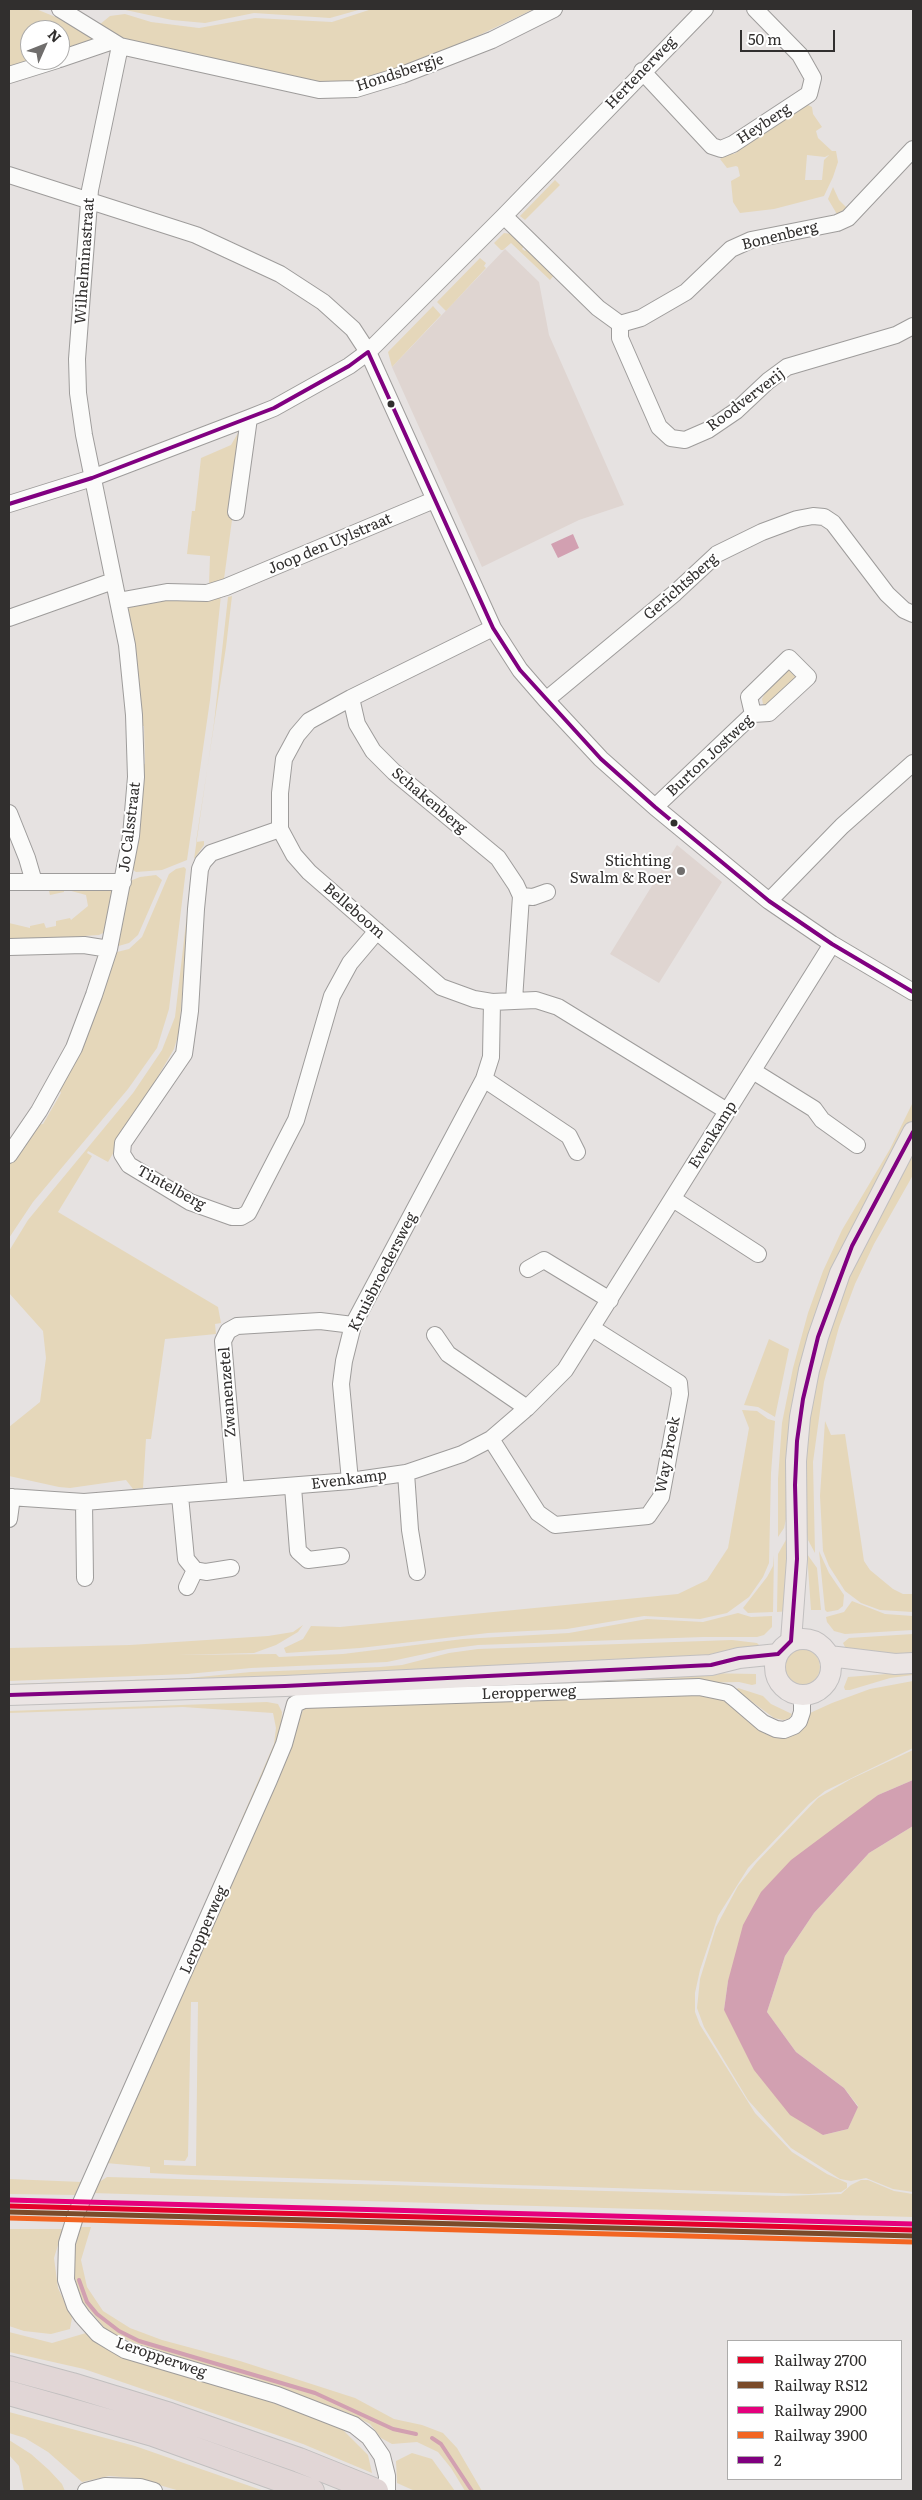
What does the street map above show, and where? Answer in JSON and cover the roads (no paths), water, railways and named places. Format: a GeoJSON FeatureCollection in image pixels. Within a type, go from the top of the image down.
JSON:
{"type":"FeatureCollection","features":[{"type":"Feature","properties":{"kind":"highway"},"geometry":{"type":"LineString","coordinates":[[9,2368],[170,2414],[299,2460],[384,2486]]}},
{"type":"Feature","properties":{"kind":"highway"},"geometry":{"type":"LineString","coordinates":[[9,2393],[153,2434],[312,2491]]}},
{"type":"Feature","properties":{"kind":"main road"},"geometry":{"type":"LineString","coordinates":[[777,1678],[775,1666],[784,1648],[797,1559],[795,1486],[797,1441],[803,1399],[818,1337],[852,1246],[913,1132]]}},
{"type":"Feature","properties":{"kind":"main road"},"geometry":{"type":"LineString","coordinates":[[797,1559],[806,1602],[807,1622],[813,1641]]}},
{"type":"Feature","properties":{"kind":"main road"},"geometry":{"type":"LineString","coordinates":[[711,1665],[784,1648],[800,1639],[813,1641],[824,1648],[829,1656],[831,1668],[828,1680]]}},
{"type":"Feature","properties":{"kind":"main road"},"geometry":{"type":"LineString","coordinates":[[829,1656],[904,1663]]}},
{"type":"Feature","properties":{"kind":"main road"},"geometry":{"type":"LineString","coordinates":[[9,1695],[285,1686],[711,1665],[756,1670],[777,1678],[789,1692],[802,1695],[818,1691],[828,1680],[846,1672],[865,1671],[904,1663]]}},
{"type":"Feature","properties":{"kind":"street"},"geometry":{"type":"LineString","coordinates":[[60,9],[115,44]]}},
{"type":"Feature","properties":{"kind":"street","name":"Hondsbergje"},"geometry":{"type":"LineString","coordinates":[[115,44],[319,90],[356,89],[402,75],[492,40],[554,9]]}},
{"type":"Feature","properties":{"kind":"street","name":"Hertenerweg"},"geometry":{"type":"LineString","coordinates":[[9,504],[92,478],[274,408],[349,366],[368,352],[504,216],[642,71],[705,9]]}},
{"type":"Feature","properties":{"kind":"street","name":"Heyberg"},"geometry":{"type":"LineString","coordinates":[[642,71],[712,146],[721,148],[733,144],[809,94],[813,78],[800,55],[755,9]]}},
{"type":"Feature","properties":{"kind":"street"},"geometry":{"type":"LineString","coordinates":[[70,57],[115,44]]}},
{"type":"Feature","properties":{"kind":"street","name":"Wilhelminastraat"},"geometry":{"type":"LineString","coordinates":[[92,478],[78,393],[76,360],[91,203],[90,190],[115,44]]}},
{"type":"Feature","properties":{"kind":"street"},"geometry":{"type":"LineString","coordinates":[[9,74],[23,70]]}},
{"type":"Feature","properties":{"kind":"street","name":"Bonenberg"},"geometry":{"type":"LineString","coordinates":[[620,324],[641,318],[686,292],[731,249],[751,240],[837,223],[848,218],[913,149]]}},
{"type":"Feature","properties":{"kind":"street"},"geometry":{"type":"LineString","coordinates":[[9,175],[91,203],[196,235],[280,274],[323,302],[353,329],[368,352],[493,628],[520,670],[601,759],[655,807],[769,901],[832,944],[913,992]]}},
{"type":"Feature","properties":{"kind":"street"},"geometry":{"type":"LineString","coordinates":[[504,216],[598,308],[620,324]]}},
{"type":"Feature","properties":{"kind":"street","name":"Roodververij"},"geometry":{"type":"LineString","coordinates":[[620,324],[620,338],[659,427],[671,438],[685,440],[708,430],[736,411],[768,381],[788,368],[896,335],[913,326]]}},
{"type":"Feature","properties":{"kind":"street"},"geometry":{"type":"LineString","coordinates":[[236,512],[249,418]]}},
{"type":"Feature","properties":{"kind":"street","name":"Jo Calsstraat"},"geometry":{"type":"LineString","coordinates":[[9,1155],[38,1111],[74,1048],[109,949],[124,882],[131,836],[136,777],[134,715],[127,645],[92,478]]}},
{"type":"Feature","properties":{"kind":"street","name":"Joop den Uylstraat"},"geometry":{"type":"LineString","coordinates":[[118,601],[167,592],[207,593],[226,588],[434,500]]}},
{"type":"Feature","properties":{"kind":"street","name":"Gerichtsberg"},"geometry":{"type":"LineString","coordinates":[[546,700],[675,593],[717,554],[762,532],[797,519],[813,516],[824,517],[833,523],[887,594],[904,610],[913,614]]}},
{"type":"Feature","properties":{"kind":"street"},"geometry":{"type":"LineString","coordinates":[[9,618],[113,581]]}},
{"type":"Feature","properties":{"kind":"street","name":"Belleboom"},"geometry":{"type":"LineString","coordinates":[[493,628],[351,698],[309,721],[297,735],[284,759],[280,793],[280,829],[294,855],[309,872],[441,987],[474,999],[492,1002],[536,1000],[558,1007],[727,1111]]}},
{"type":"Feature","properties":{"kind":"street","name":"Schakenberg"},"geometry":{"type":"LineString","coordinates":[[351,698],[357,724],[373,751],[394,772],[498,858],[521,896]]}},
{"type":"Feature","properties":{"kind":"street","name":"Burton Jostweg"},"geometry":{"type":"LineString","coordinates":[[655,807],[761,714]]}},
{"type":"Feature","properties":{"kind":"street"},"geometry":{"type":"LineString","coordinates":[[769,901],[842,826],[913,763]]}},
{"type":"Feature","properties":{"kind":"street"},"geometry":{"type":"LineString","coordinates":[[9,813],[27,858],[34,882]]}},
{"type":"Feature","properties":{"kind":"street","name":"Tintelberg"},"geometry":{"type":"LineString","coordinates":[[280,829],[211,853],[203,862],[200,869],[196,909],[190,1011],[184,1054],[123,1144],[122,1154],[129,1165],[190,1202],[232,1217],[241,1217],[248,1213],[296,1120],[332,996],[350,963],[377,931]]}},
{"type":"Feature","properties":{"kind":"street"},"geometry":{"type":"LineString","coordinates":[[9,882],[124,882]]}},
{"type":"Feature","properties":{"kind":"street"},"geometry":{"type":"LineString","coordinates":[[514,1000],[521,896],[533,897],[547,892]]}},
{"type":"Feature","properties":{"kind":"street","name":"Evenkamp"},"geometry":{"type":"LineString","coordinates":[[9,1519],[10,1497],[84,1502],[180,1496],[350,1481],[406,1473],[462,1454],[491,1439],[527,1408],[565,1370],[832,944]]}},
{"type":"Feature","properties":{"kind":"street"},"geometry":{"type":"LineString","coordinates":[[9,947],[84,945],[109,949]]}},
{"type":"Feature","properties":{"kind":"street","name":"Kruisbroedersweg"},"geometry":{"type":"LineString","coordinates":[[350,1481],[341,1384],[344,1361],[353,1326],[484,1079],[491,1057],[492,1002]]}},
{"type":"Feature","properties":{"kind":"street"},"geometry":{"type":"LineString","coordinates":[[753,1071],[814,1109],[822,1120],[858,1145]]}},
{"type":"Feature","properties":{"kind":"street"},"geometry":{"type":"LineString","coordinates":[[484,1079],[569,1136],[577,1152]]}},
{"type":"Feature","properties":{"kind":"street"},"geometry":{"type":"LineString","coordinates":[[673,1199],[758,1254]]}},
{"type":"Feature","properties":{"kind":"street"},"geometry":{"type":"LineString","coordinates":[[528,1270],[544,1260],[610,1300]]}},
{"type":"Feature","properties":{"kind":"street","name":"Zwanenzetel"},"geometry":{"type":"LineString","coordinates":[[236,1490],[223,1341],[228,1331],[237,1326],[320,1321],[353,1326]]}},
{"type":"Feature","properties":{"kind":"street","name":"Way Broek"},"geometry":{"type":"LineString","coordinates":[[491,1439],[538,1513],[555,1525],[648,1516],[661,1497],[680,1394],[679,1383],[592,1328]]}},
{"type":"Feature","properties":{"kind":"street"},"geometry":{"type":"LineString","coordinates":[[435,1335],[448,1354],[527,1408]]}},
{"type":"Feature","properties":{"kind":"street","name":"Evenkamp"},"geometry":{"type":"LineString","coordinates":[[406,1473],[410,1530],[417,1572]]}},
{"type":"Feature","properties":{"kind":"street","name":"Evenkamp"},"geometry":{"type":"LineString","coordinates":[[293,1487],[298,1551],[308,1560],[341,1556]]}},
{"type":"Feature","properties":{"kind":"street"},"geometry":{"type":"LineString","coordinates":[[180,1496],[186,1559],[195,1570],[206,1572],[231,1568]]}},
{"type":"Feature","properties":{"kind":"street"},"geometry":{"type":"LineString","coordinates":[[84,1502],[85,1578]]}},
{"type":"Feature","properties":{"kind":"street"},"geometry":{"type":"LineString","coordinates":[[187,1587],[195,1570]]}},
{"type":"Feature","properties":{"kind":"street","name":"Leropperweg"},"geometry":{"type":"LineString","coordinates":[[384,2486],[382,2456],[375,2445],[354,2425],[277,2395],[131,2352],[113,2344],[98,2334],[82,2316],[75,2306],[66,2280],[67,2243],[76,2214],[269,1780],[284,1744],[295,1704],[304,1700],[699,1686],[728,1693],[763,1723],[776,1730],[784,1730],[794,1726],[799,1721],[802,1712],[802,1695]]}},
{"type":"Feature","properties":{"kind":"street"},"geometry":{"type":"LineString","coordinates":[[86,2491],[104,2486],[140,2487],[154,2491]]}},
{"type":"Feature","properties":{"kind":"waterway"},"geometry":{"type":"LineString","coordinates":[[79,2280],[87,2302],[97,2314],[119,2331],[139,2341],[315,2393],[393,2429],[416,2434]]}},
{"type":"Feature","properties":{"kind":"waterway"},"geometry":{"type":"LineString","coordinates":[[432,2438],[441,2444],[472,2491]]}},
{"type":"Feature","properties":{"kind":"rail line","name":"2900"},"geometry":{"type":"LineString","coordinates":[[9,2200],[913,2224]]}},
{"type":"Feature","properties":{"kind":"rail line","name":"2700"},"geometry":{"type":"LineString","coordinates":[[9,2206],[913,2230]]}},
{"type":"Feature","properties":{"kind":"rail line","name":"RS12"},"geometry":{"type":"LineString","coordinates":[[9,2212],[913,2236]]}},
{"type":"Feature","properties":{"kind":"rail line","name":"3900"},"geometry":{"type":"LineString","coordinates":[[9,2218],[913,2242]]}},
{"type":"Feature","properties":{"kind":"place","name":"Stichting Swalm & Roer"},"geometry":{"type":"Point","coordinates":[681,871]}}]}
